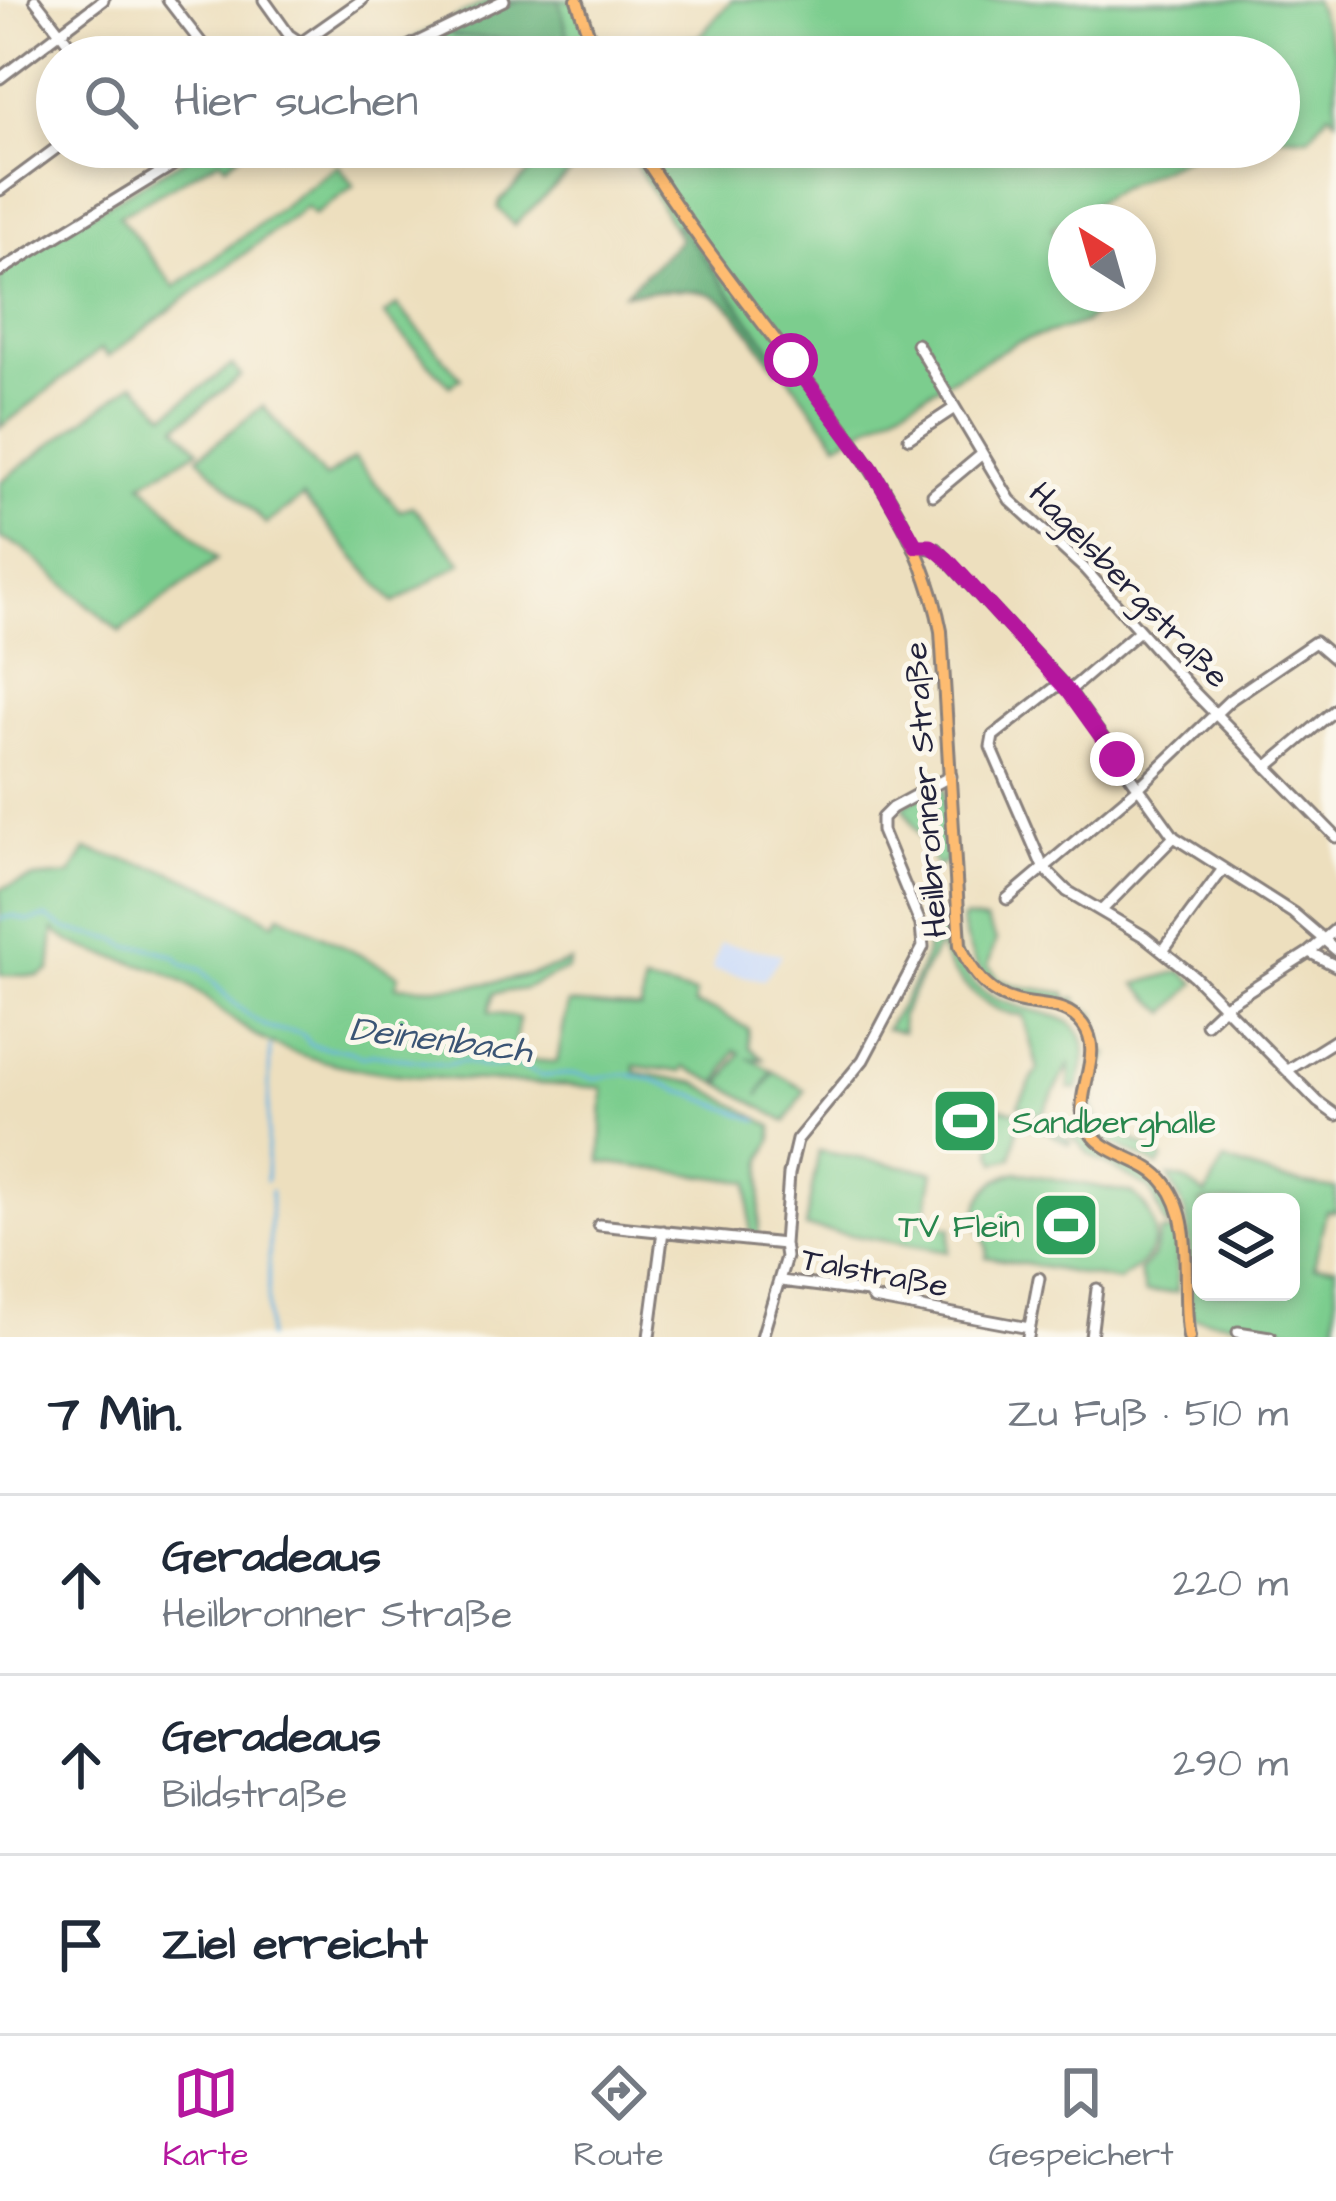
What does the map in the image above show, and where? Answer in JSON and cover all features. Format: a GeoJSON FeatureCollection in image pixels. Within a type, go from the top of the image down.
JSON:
{"type":"FeatureCollection","features":[{"type":"Feature","properties":{"kind":"main road"},"geometry":{"type":"LineString","coordinates":[[578,0],[589,36]]}},
{"type":"Feature","properties":{"kind":"main road","name":"Heilbronner Straße"},"geometry":{"type":"LineString","coordinates":[[652,168],[685,220],[872,469],[916,546],[940,631],[956,922],[967,961],[975,976],[1000,996],[1069,1012],[1086,1028],[1092,1054],[1084,1096],[1087,1127],[1106,1148],[1147,1167],[1169,1188],[1182,1228],[1189,1337]]}},
{"type":"Feature","properties":{"kind":"street"},"geometry":{"type":"LineString","coordinates":[[35,0],[63,36]]}},
{"type":"Feature","properties":{"kind":"street"},"geometry":{"type":"LineString","coordinates":[[55,36],[103,0]]}},
{"type":"Feature","properties":{"kind":"street"},"geometry":{"type":"LineString","coordinates":[[264,0],[291,36]]}},
{"type":"Feature","properties":{"kind":"street"},"geometry":{"type":"LineString","coordinates":[[311,36],[362,0]]}},
{"type":"Feature","properties":{"kind":"street"},"geometry":{"type":"LineString","coordinates":[[430,36],[504,0]]}},
{"type":"Feature","properties":{"kind":"street"},"geometry":{"type":"LineString","coordinates":[[170,1],[196,36]]}},
{"type":"Feature","properties":{"kind":"street"},"geometry":{"type":"LineString","coordinates":[[0,78],[36,50]]}},
{"type":"Feature","properties":{"kind":"street"},"geometry":{"type":"LineString","coordinates":[[0,190],[36,163]]}},
{"type":"Feature","properties":{"kind":"street"},"geometry":{"type":"LineString","coordinates":[[0,271],[168,168]]}},
{"type":"Feature","properties":{"kind":"street","name":"Hagelsbergstraße"},"geometry":{"type":"LineString","coordinates":[[917,344],[1010,500],[1084,569],[1336,837]]}},
{"type":"Feature","properties":{"kind":"street"},"geometry":{"type":"LineString","coordinates":[[909,438],[953,409]]}},
{"type":"Feature","properties":{"kind":"street"},"geometry":{"type":"LineString","coordinates":[[933,495],[981,455]]}},
{"type":"Feature","properties":{"kind":"street"},"geometry":{"type":"LineString","coordinates":[[916,546],[937,549],[1065,687],[1174,837],[1293,913],[1336,950]]}},
{"type":"Feature","properties":{"kind":"street"},"geometry":{"type":"LineString","coordinates":[[1139,631],[993,736],[991,747],[1043,868],[1067,891],[1163,951],[1226,1005],[1336,1115]]}},
{"type":"Feature","properties":{"kind":"street"},"geometry":{"type":"LineString","coordinates":[[1006,898],[1137,789],[1216,713],[1315,642],[1336,660]]}},
{"type":"Feature","properties":{"kind":"street"},"geometry":{"type":"LineString","coordinates":[[1267,766],[1336,709]]}},
{"type":"Feature","properties":{"kind":"street"},"geometry":{"type":"LineString","coordinates":[[763,1337],[787,1257],[789,1174],[797,1140],[853,1075],[923,947],[921,925],[882,831],[882,818],[951,776]]}},
{"type":"Feature","properties":{"kind":"street"},"geometry":{"type":"LineString","coordinates":[[1325,826],[1336,815]]}},
{"type":"Feature","properties":{"kind":"street"},"geometry":{"type":"LineString","coordinates":[[1101,911],[1174,837]]}},
{"type":"Feature","properties":{"kind":"street"},"geometry":{"type":"LineString","coordinates":[[1163,951],[1223,869]]}},
{"type":"Feature","properties":{"kind":"street"},"geometry":{"type":"LineString","coordinates":[[1206,1024],[1336,929]]}},
{"type":"Feature","properties":{"kind":"street"},"geometry":{"type":"LineString","coordinates":[[1310,952],[1336,966]]}},
{"type":"Feature","properties":{"kind":"street"},"geometry":{"type":"LineString","coordinates":[[1288,1070],[1336,1040]]}},
{"type":"Feature","properties":{"kind":"street"},"geometry":{"type":"LineString","coordinates":[[599,1225],[784,1244]]}},
{"type":"Feature","properties":{"kind":"street"},"geometry":{"type":"LineString","coordinates":[[649,1337],[663,1232]]}},
{"type":"Feature","properties":{"kind":"street"},"geometry":{"type":"LineString","coordinates":[[1028,1332],[1039,1278]]}},
{"type":"Feature","properties":{"kind":"street","name":"Talstraße"},"geometry":{"type":"LineString","coordinates":[[782,1281],[868,1292],[874,1299],[1028,1332]]}},
{"type":"Feature","properties":{"kind":"street"},"geometry":{"type":"LineString","coordinates":[[1091,1337],[1097,1289]]}},
{"type":"Feature","properties":{"kind":"street"},"geometry":{"type":"LineString","coordinates":[[1238,1332],[1270,1337]]}},
{"type":"Feature","properties":{"kind":"shaded area"},"geometry":{"type":"Polygon","coordinates":[[[720,943],[782,954],[764,980],[712,970],[720,943]]]}},
{"type":"Feature","properties":{"kind":"green space"},"geometry":{"type":"Polygon","coordinates":[[[490,0],[583,0],[596,36],[418,36],[490,0]]]}},
{"type":"Feature","properties":{"kind":"green space"},"geometry":{"type":"Polygon","coordinates":[[[519,0],[559,0],[568,36],[454,36],[450,29],[519,0]]]}},
{"type":"Feature","properties":{"kind":"green space"},"geometry":{"type":"Polygon","coordinates":[[[732,0],[1314,0],[1336,53],[1336,119],[1329,112],[1309,137],[1300,136],[1300,36],[700,36],[732,0]]]}},
{"type":"Feature","properties":{"kind":"green space"},"geometry":{"type":"Polygon","coordinates":[[[170,168],[204,168],[119,216],[175,287],[334,168],[340,168],[354,186],[314,215],[306,207],[108,357],[101,349],[0,428],[0,266],[170,168]]]}},
{"type":"Feature","properties":{"kind":"green space"},"geometry":{"type":"Polygon","coordinates":[[[534,168],[575,168],[514,225],[498,208],[534,168]]]}},
{"type":"Feature","properties":{"kind":"green space"},"geometry":{"type":"Polygon","coordinates":[[[638,168],[1163,168],[1092,204],[1048,204],[1048,312],[1095,312],[1085,323],[1017,342],[838,443],[638,168]]]}},
{"type":"Feature","properties":{"kind":"green space"},"geometry":{"type":"Polygon","coordinates":[[[679,224],[785,368],[777,370],[730,307],[717,297],[684,290],[625,293],[680,240],[674,228],[679,224]]]}},
{"type":"Feature","properties":{"kind":"green space"},"geometry":{"type":"Polygon","coordinates":[[[397,305],[461,378],[450,386],[384,315],[397,305]]]}},
{"type":"Feature","properties":{"kind":"green space"},"geometry":{"type":"Polygon","coordinates":[[[232,365],[241,376],[177,426],[199,450],[142,483],[217,559],[120,632],[23,548],[0,538],[0,482],[134,383],[166,414],[232,365]]]}},
{"type":"Feature","properties":{"kind":"green space"},"geometry":{"type":"Polygon","coordinates":[[[263,406],[325,478],[354,458],[400,511],[412,506],[462,563],[394,603],[303,497],[266,524],[198,457],[263,406]]]}},
{"type":"Feature","properties":{"kind":"green space"},"geometry":{"type":"Polygon","coordinates":[[[940,785],[945,790],[947,862],[937,867],[903,806],[940,785]]]}},
{"type":"Feature","properties":{"kind":"green space"},"geometry":{"type":"Polygon","coordinates":[[[86,850],[169,871],[274,923],[280,914],[399,975],[396,986],[484,984],[570,962],[568,969],[524,989],[494,993],[489,1012],[519,1018],[512,1059],[557,1062],[568,1003],[641,1009],[644,983],[695,994],[695,1005],[717,1011],[748,1029],[750,1047],[763,1059],[751,1059],[772,1071],[758,1096],[774,1072],[805,1090],[786,1122],[721,1084],[740,1053],[735,1050],[718,1083],[685,1067],[682,1072],[635,1066],[635,1072],[697,1083],[772,1126],[772,1140],[763,1159],[758,1237],[750,1237],[749,1182],[601,1162],[603,1088],[433,1078],[307,1057],[257,1036],[172,976],[95,952],[54,930],[50,970],[39,976],[0,975],[0,889],[34,878],[70,875],[86,850]]]}},
{"type":"Feature","properties":{"kind":"green space"},"geometry":{"type":"Polygon","coordinates":[[[950,916],[961,964],[978,987],[1078,1030],[1085,1050],[1077,1090],[1069,1089],[1070,1063],[1042,1115],[1018,1105],[1038,1069],[1023,1015],[997,1009],[971,991],[950,968],[939,943],[901,1016],[903,1032],[886,1029],[922,966],[926,926],[946,934],[950,916]]]}},
{"type":"Feature","properties":{"kind":"green space"},"geometry":{"type":"Polygon","coordinates":[[[961,920],[986,921],[996,940],[988,966],[1001,980],[1066,993],[1066,999],[1076,998],[1078,1005],[1095,1014],[1102,1050],[1108,1054],[1097,1081],[1095,1113],[1102,1123],[1163,1159],[1158,1167],[1107,1140],[1092,1123],[1088,1095],[1095,1050],[1087,1021],[1072,1007],[1002,989],[986,977],[972,955],[961,920]]]}},
{"type":"Feature","properties":{"kind":"green space"},"geometry":{"type":"Polygon","coordinates":[[[1181,971],[1196,983],[1167,1013],[1136,984],[1181,971]]]}},
{"type":"Feature","properties":{"kind":"green space"},"geometry":{"type":"Polygon","coordinates":[[[999,1107],[1038,1118],[1071,1142],[1018,1124],[1012,1158],[996,1162],[992,1152],[999,1107]]]}},
{"type":"Feature","properties":{"kind":"green space"},"geometry":{"type":"Polygon","coordinates":[[[1081,1127],[1097,1145],[1154,1178],[1176,1223],[1166,1226],[1150,1189],[1089,1154],[1070,1134],[1081,1127]]]}},
{"type":"Feature","properties":{"kind":"green space"},"geometry":{"type":"Polygon","coordinates":[[[819,1151],[934,1172],[924,1223],[951,1228],[948,1252],[805,1227],[819,1151]]]}},
{"type":"Feature","properties":{"kind":"green space"},"geometry":{"type":"Polygon","coordinates":[[[1224,1160],[1282,1180],[1336,1189],[1336,1211],[1326,1211],[1314,1266],[1336,1266],[1336,1336],[1191,1317],[1187,1220],[1169,1176],[1203,1193],[1192,1193],[1192,1301],[1300,1301],[1300,1193],[1207,1193],[1224,1160]]]}},
{"type":"Feature","properties":{"kind":"green space"},"geometry":{"type":"Polygon","coordinates":[[[1017,1172],[1132,1193],[1151,1217],[1154,1235],[1149,1254],[1120,1281],[986,1257],[978,1220],[980,1201],[998,1180],[1017,1172]]]}},
{"type":"Feature","properties":{"kind":"green space"},"geometry":{"type":"Polygon","coordinates":[[[1177,1231],[1177,1292],[1145,1293],[1139,1272],[1153,1257],[1160,1232],[1177,1231]]]}},
{"type":"Feature","properties":{"kind":"waterway","name":"Deinenbach"},"geometry":{"type":"LineString","coordinates":[[0,919],[46,917],[68,930],[175,956],[184,965],[202,970],[256,1020],[274,1030],[301,1034],[316,1046],[362,1057],[372,1054],[445,1065],[461,1061],[487,1068],[515,1064],[541,1076],[625,1074],[654,1080],[759,1121]]}},
{"type":"Feature","properties":{"kind":"waterway"},"geometry":{"type":"LineString","coordinates":[[266,1181],[270,1047]]}},
{"type":"Feature","properties":{"kind":"waterway"},"geometry":{"type":"LineString","coordinates":[[267,1337],[271,1191]]}},
{"type":"Feature","properties":{"kind":"place","name":"Sandberghalle"},"geometry":{"type":"Point","coordinates":[965,1121]}},
{"type":"Feature","properties":{"kind":"place","name":"TV Flein"},"geometry":{"type":"Point","coordinates":[1066,1225]}},
{"type":"Feature","properties":{"kind":"route"},"geometry":{"type":"LineString","coordinates":[[791,360],[872,469],[916,546],[931,546],[947,559],[1069,692],[1117,759]]}}]}
